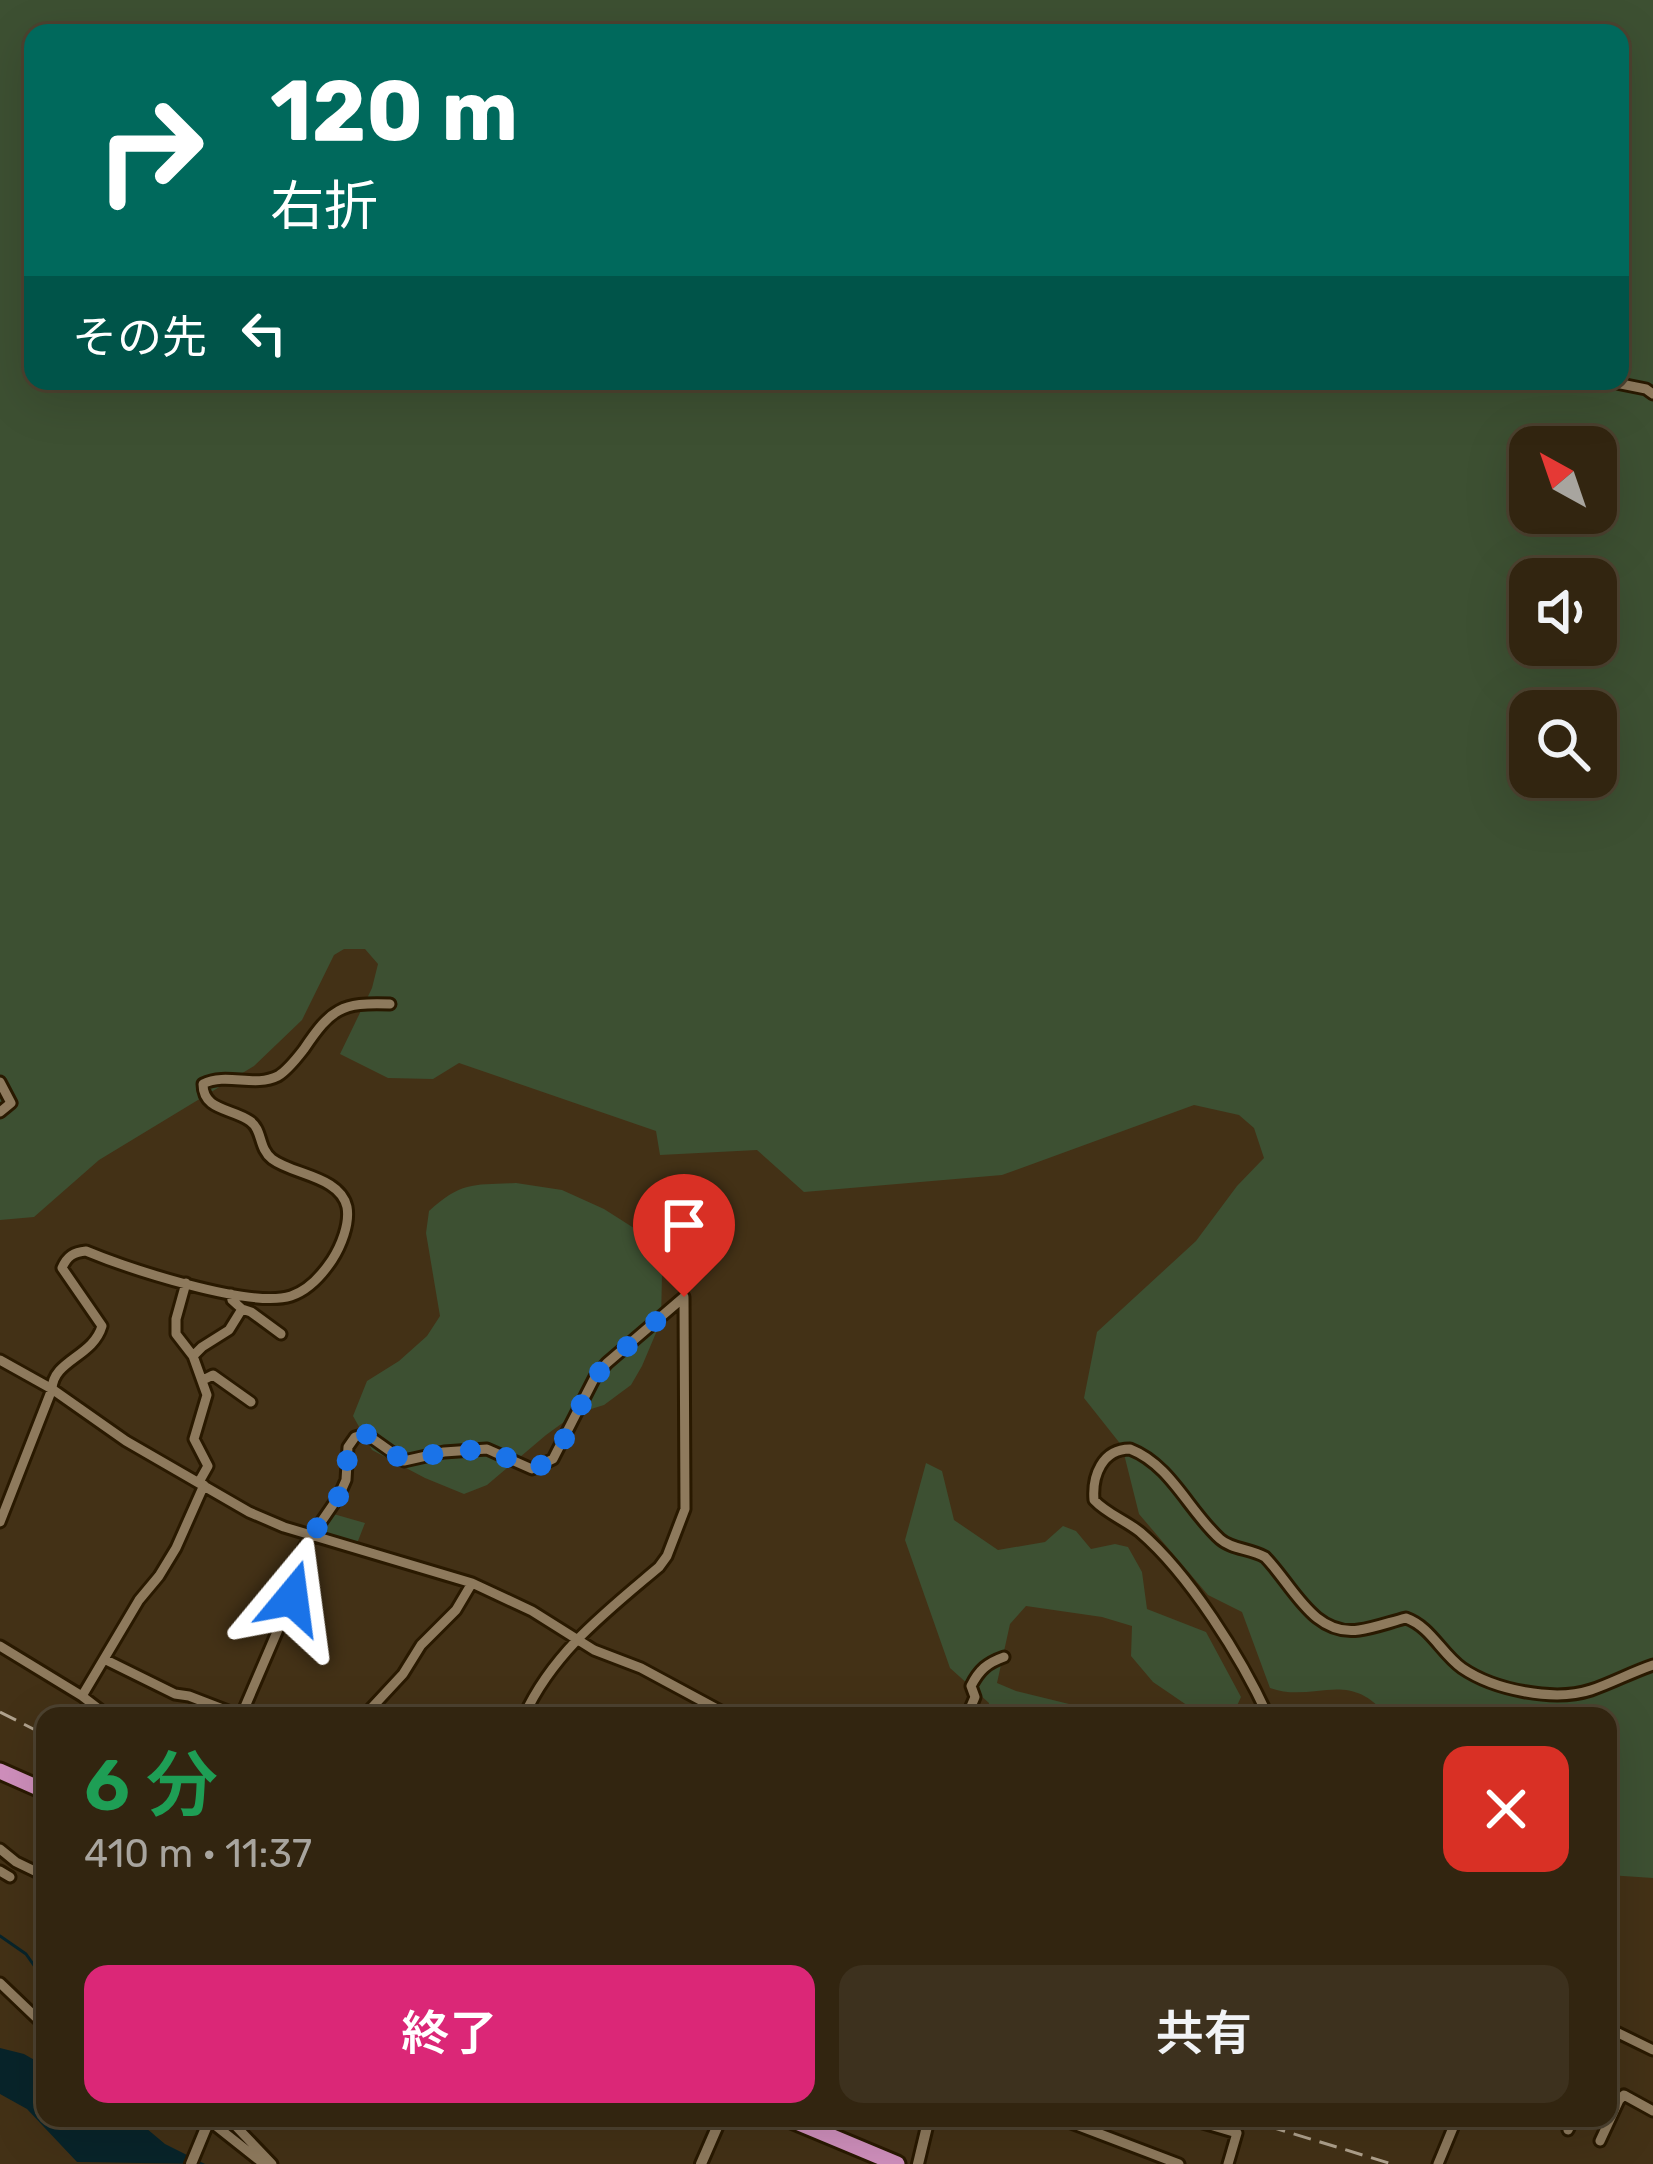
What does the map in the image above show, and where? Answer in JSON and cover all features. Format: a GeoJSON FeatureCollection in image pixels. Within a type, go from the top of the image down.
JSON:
{"type":"FeatureCollection","features":[{"type":"Feature","properties":{"kind":"highway"},"geometry":{"type":"LineString","coordinates":[[0,1771],[36,1787]]}},
{"type":"Feature","properties":{"kind":"highway"},"geometry":{"type":"LineString","coordinates":[[808,2127],[893,2163]]}},
{"type":"Feature","properties":{"kind":"street"},"geometry":{"type":"LineString","coordinates":[[0,1522],[52,1380],[100,1334],[102,1326],[64,1275],[68,1257],[86,1251],[231,1294],[282,1298],[307,1288],[330,1262],[342,1242],[347,1206],[322,1181],[272,1160],[250,1121],[209,1103],[203,1084],[215,1078],[277,1077],[338,1009],[390,1004]]}},
{"type":"Feature","properties":{"kind":"street"},"geometry":{"type":"LineString","coordinates":[[0,1082],[11,1103],[0,1112]]}},
{"type":"Feature","properties":{"kind":"street"},"geometry":{"type":"LineString","coordinates":[[82,1696],[176,1547],[208,1466],[194,1439],[206,1404],[203,1380],[193,1355],[176,1334],[186,1283]]}},
{"type":"Feature","properties":{"kind":"street"},"geometry":{"type":"LineString","coordinates":[[231,1294],[242,1310],[281,1334]]}},
{"type":"Feature","properties":{"kind":"street"},"geometry":{"type":"LineString","coordinates":[[245,1707],[292,1598],[304,1547],[346,1480],[348,1447],[355,1437],[366,1434],[404,1461],[487,1449],[532,1469],[554,1460],[595,1377],[684,1297],[685,1509],[659,1567],[576,1639],[528,1707]]}},
{"type":"Feature","properties":{"kind":"street"},"geometry":{"type":"LineString","coordinates":[[193,1355],[230,1330],[242,1310]]}},
{"type":"Feature","properties":{"kind":"street"},"geometry":{"type":"LineString","coordinates":[[0,1360],[249,1512],[284,1528],[472,1583],[532,1611],[594,1650],[640,1668],[713,1707]]}},
{"type":"Feature","properties":{"kind":"street"},"geometry":{"type":"LineString","coordinates":[[203,1380],[213,1376],[251,1402]]}},
{"type":"Feature","properties":{"kind":"street"},"geometry":{"type":"LineString","coordinates":[[1264,1707],[1210,1616],[1169,1561],[1137,1530],[1094,1500],[1100,1466],[1113,1452],[1130,1448],[1157,1464],[1223,1543],[1264,1557],[1317,1619],[1330,1627],[1363,1630],[1406,1618],[1416,1622],[1464,1670],[1517,1690],[1569,1695],[1653,1665]]}},
{"type":"Feature","properties":{"kind":"street"},"geometry":{"type":"LineString","coordinates":[[372,1707],[403,1674],[421,1645],[456,1610],[472,1583]]}},
{"type":"Feature","properties":{"kind":"street"},"geometry":{"type":"LineString","coordinates":[[0,1646],[96,1707]]}},
{"type":"Feature","properties":{"kind":"street"},"geometry":{"type":"LineString","coordinates":[[971,1707],[975,1697],[971,1686],[978,1672],[1004,1657]]}},
{"type":"Feature","properties":{"kind":"street"},"geometry":{"type":"LineString","coordinates":[[104,1659],[175,1694],[218,1707]]}},
{"type":"Feature","properties":{"kind":"street"},"geometry":{"type":"LineString","coordinates":[[0,1849],[36,1872]]}},
{"type":"Feature","properties":{"kind":"street"},"geometry":{"type":"LineString","coordinates":[[0,1983],[36,2017]]}},
{"type":"Feature","properties":{"kind":"street"},"geometry":{"type":"LineString","coordinates":[[1617,2032],[1653,2050]]}},
{"type":"Feature","properties":{"kind":"street"},"geometry":{"type":"LineString","coordinates":[[1617,2097],[1624,2096],[1653,2111]]}},
{"type":"Feature","properties":{"kind":"street"},"geometry":{"type":"LineString","coordinates":[[191,2164],[207,2127]]}},
{"type":"Feature","properties":{"kind":"street"},"geometry":{"type":"LineString","coordinates":[[216,2127],[268,2164]]}},
{"type":"Feature","properties":{"kind":"street"},"geometry":{"type":"LineString","coordinates":[[236,2127],[268,2164]]}},
{"type":"Feature","properties":{"kind":"street"},"geometry":{"type":"LineString","coordinates":[[701,2164],[717,2127]]}},
{"type":"Feature","properties":{"kind":"street"},"geometry":{"type":"LineString","coordinates":[[918,2164],[927,2127]]}},
{"type":"Feature","properties":{"kind":"street"},"geometry":{"type":"LineString","coordinates":[[1084,2127],[1179,2164]]}},
{"type":"Feature","properties":{"kind":"street"},"geometry":{"type":"LineString","coordinates":[[1098,2132],[1100,2127]]}},
{"type":"Feature","properties":{"kind":"street"},"geometry":{"type":"LineString","coordinates":[[1217,2127],[1237,2133],[1228,2164]]}},
{"type":"Feature","properties":{"kind":"street"},"geometry":{"type":"LineString","coordinates":[[1438,2164],[1453,2127]]}},
{"type":"Feature","properties":{"kind":"street"},"geometry":{"type":"LineString","coordinates":[[1600,2140],[1604,2127]]}},
{"type":"Feature","properties":{"kind":"green space"},"geometry":{"type":"Polygon","coordinates":[[[0,0],[1653,0],[1653,1878],[1617,1876],[1617,1707],[1379,1707],[1344,1690],[1270,1688],[1242,1612],[1208,1595],[1139,1514],[1122,1446],[1084,1398],[1097,1332],[1196,1241],[1264,1158],[1254,1128],[1239,1115],[1194,1105],[1002,1175],[804,1192],[757,1150],[660,1155],[656,1131],[459,1063],[433,1079],[388,1078],[340,1054],[372,988],[378,964],[365,949],[344,949],[334,955],[302,1020],[254,1066],[99,1160],[34,1217],[0,1220],[0,0]]]}},
{"type":"Feature","properties":{"kind":"green space"},"geometry":{"type":"Polygon","coordinates":[[[516,1183],[562,1190],[637,1230],[655,1251],[662,1275],[661,1321],[631,1385],[604,1405],[575,1414],[487,1485],[464,1494],[372,1450],[353,1416],[367,1381],[399,1361],[427,1336],[440,1316],[426,1233],[429,1211],[469,1187],[516,1183]]]}},
{"type":"Feature","properties":{"kind":"green space"},"geometry":{"type":"Polygon","coordinates":[[[926,1463],[942,1471],[954,1520],[998,1550],[1045,1542],[1063,1526],[1076,1531],[1091,1549],[1115,1544],[1128,1547],[1142,1572],[1147,1609],[1206,1632],[1241,1697],[1236,1707],[1190,1707],[1153,1682],[1131,1656],[1132,1626],[1026,1606],[1010,1624],[997,1683],[1081,1707],[989,1707],[950,1668],[905,1540],[926,1463]]]}},
{"type":"Feature","properties":{"kind":"green space"},"geometry":{"type":"Polygon","coordinates":[[[330,1513],[365,1523],[356,1546],[318,1533],[330,1513]]]}},
{"type":"Feature","properties":{"kind":"water"},"geometry":{"type":"Polygon","coordinates":[[[0,2048],[36,2061],[36,2119],[0,2094],[0,2048]]]}},
{"type":"Feature","properties":{"kind":"water"},"geometry":{"type":"Polygon","coordinates":[[[44,2127],[145,2127],[165,2144],[205,2164],[77,2162],[44,2127]]]}},
{"type":"Feature","properties":{"kind":"waterway"},"geometry":{"type":"LineString","coordinates":[[0,1936],[26,1954],[36,1968]]}},
{"type":"Feature","properties":{"kind":"railway"},"geometry":{"type":"LineString","coordinates":[[0,1712],[36,1730]]}},
{"type":"Feature","properties":{"kind":"railway"},"geometry":{"type":"LineString","coordinates":[[1271,2127],[1392,2164]]}},
{"type":"Feature","properties":{"kind":"route"},"geometry":{"type":"LineString","coordinates":[[292,1598],[304,1547],[339,1496],[346,1480],[348,1447],[355,1437],[366,1434],[404,1461],[487,1449],[532,1469],[554,1460],[595,1377],[684,1297]]}}]}
